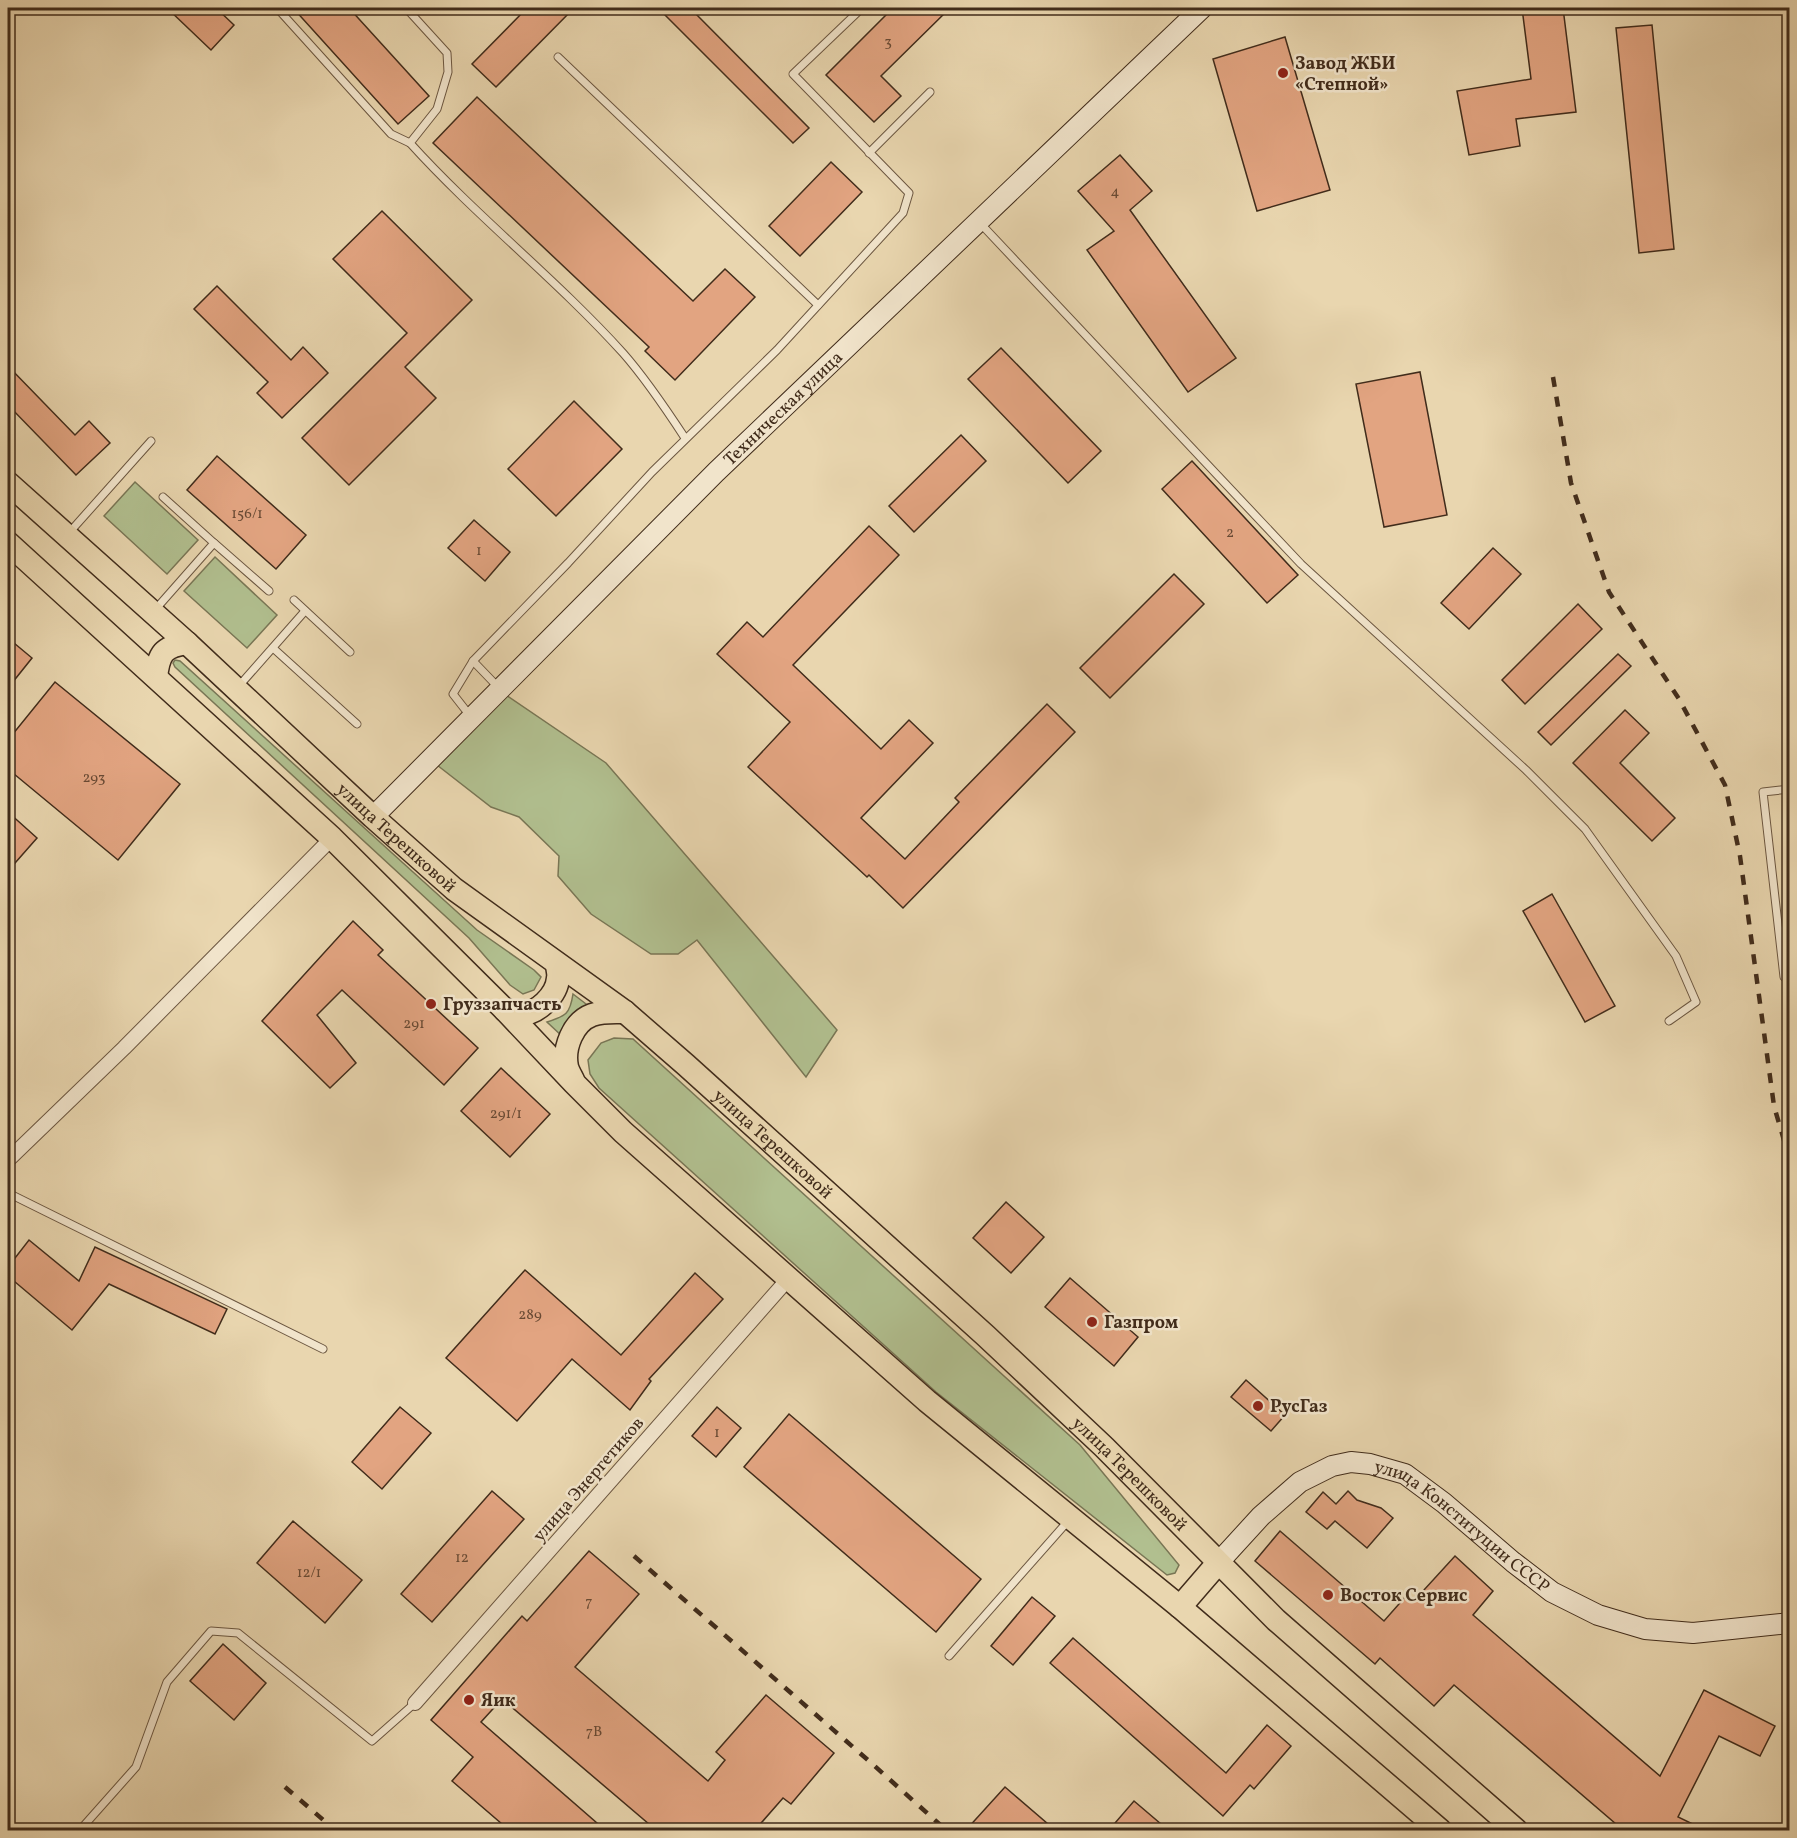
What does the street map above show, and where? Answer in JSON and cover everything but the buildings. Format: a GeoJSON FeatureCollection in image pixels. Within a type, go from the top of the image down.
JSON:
{"type":"FeatureCollection","features":[{"type":"Feature","properties":{"kind":"main road","name":"улица Терешковой"},"geometry":{"type":"LineString","coordinates":[[8,483],[187,643],[454,889],[625,1012],[686,1065],[986,1336],[1111,1454],[1276,1620],[1516,1830]]}},
{"type":"Feature","properties":{"kind":"main road"},"geometry":{"type":"LineString","coordinates":[[8,543],[332,838],[505,1010],[623,1132],[927,1401],[1179,1607],[1440,1830]]}},
{"type":"Feature","properties":{"kind":"main road"},"geometry":{"type":"LineString","coordinates":[[156,677],[158,661],[164,651],[173,645],[187,643]]}},
{"type":"Feature","properties":{"kind":"main road"},"geometry":{"type":"LineString","coordinates":[[505,1010],[520,1014],[531,1013],[543,1004],[553,993],[558,979],[557,964]]}},
{"type":"Feature","properties":{"kind":"main road"},"geometry":{"type":"LineString","coordinates":[[574,1083],[567,1066],[567,1052],[570,1037],[578,1025],[590,1015],[605,1011],[625,1012]]}},
{"type":"Feature","properties":{"kind":"main road","name":"улица Конституции СССР"},"geometry":{"type":"LineString","coordinates":[[1179,1607],[1218,1563]]}},
{"type":"Feature","properties":{"kind":"street","name":"Техническая улица"},"geometry":{"type":"LineString","coordinates":[[374,817],[716,472],[1202,8]]}},
{"type":"Feature","properties":{"kind":"street"},"geometry":{"type":"LineString","coordinates":[[8,1160],[124,1048],[332,838]]}},
{"type":"Feature","properties":{"kind":"street","name":"улица Энергетиков"},"geometry":{"type":"LineString","coordinates":[[415,1703],[789,1278]]}},
{"type":"Feature","properties":{"kind":"street","name":"улица Конституции СССР"},"geometry":{"type":"LineString","coordinates":[[1218,1563],[1261,1516],[1300,1482],[1332,1466],[1351,1462],[1370,1464],[1405,1474],[1552,1592],[1598,1615],[1644,1629],[1693,1633],[1790,1623]]}},
{"type":"Feature","properties":{"kind":"lane"},"geometry":{"type":"LineString","coordinates":[[277,8],[391,134],[410,143],[442,178],[562,290],[623,354],[660,399],[685,438]]}},
{"type":"Feature","properties":{"kind":"lane"},"geometry":{"type":"LineString","coordinates":[[406,8],[447,53],[448,72],[437,108],[410,143]]}},
{"type":"Feature","properties":{"kind":"lane"},"geometry":{"type":"LineString","coordinates":[[471,717],[453,694],[473,661],[685,438],[777,350],[903,213],[909,193],[793,74],[862,8]]}},
{"type":"Feature","properties":{"kind":"lane"},"geometry":{"type":"LineString","coordinates":[[558,57],[818,305]]}},
{"type":"Feature","properties":{"kind":"lane"},"geometry":{"type":"LineString","coordinates":[[869,153],[930,92]]}},
{"type":"Feature","properties":{"kind":"lane"},"geometry":{"type":"LineString","coordinates":[[979,221],[1300,564],[1526,770],[1585,829],[1676,957],[1696,1002],[1670,1021]]}},
{"type":"Feature","properties":{"kind":"lane"},"geometry":{"type":"LineString","coordinates":[[66,536],[151,441]]}},
{"type":"Feature","properties":{"kind":"lane"},"geometry":{"type":"LineString","coordinates":[[163,497],[269,591]]}},
{"type":"Feature","properties":{"kind":"lane"},"geometry":{"type":"LineString","coordinates":[[153,613],[214,543]]}},
{"type":"Feature","properties":{"kind":"lane"},"geometry":{"type":"LineString","coordinates":[[294,600],[350,652]]}},
{"type":"Feature","properties":{"kind":"lane"},"geometry":{"type":"LineString","coordinates":[[236,689],[305,611]]}},
{"type":"Feature","properties":{"kind":"lane"},"geometry":{"type":"LineString","coordinates":[[273,648],[357,724]]}},
{"type":"Feature","properties":{"kind":"lane"},"geometry":{"type":"LineString","coordinates":[[473,661],[500,688]]}},
{"type":"Feature","properties":{"kind":"lane"},"geometry":{"type":"LineString","coordinates":[[1784,977],[1763,792],[1790,789]]}},
{"type":"Feature","properties":{"kind":"lane"},"geometry":{"type":"LineString","coordinates":[[8,1193],[323,1349]]}},
{"type":"Feature","properties":{"kind":"lane"},"geometry":{"type":"LineString","coordinates":[[949,1656],[1070,1518]]}},
{"type":"Feature","properties":{"kind":"lane"},"geometry":{"type":"LineString","coordinates":[[80,1830],[136,1767],[167,1682],[211,1631],[238,1633],[372,1742],[415,1703]]}},
{"type":"Feature","properties":{"kind":"green space"},"geometry":{"type":"Polygon","coordinates":[[[135,482],[198,540],[167,574],[104,516],[135,482]]]}},
{"type":"Feature","properties":{"kind":"green space"},"geometry":{"type":"Polygon","coordinates":[[[215,557],[277,615],[247,648],[184,591],[215,557]]]}},
{"type":"Feature","properties":{"kind":"green space"},"geometry":{"type":"Polygon","coordinates":[[[175,660],[180,661],[477,930],[534,970],[541,977],[534,990],[523,994],[510,985],[469,938],[175,667],[173,663],[175,660]]]}},
{"type":"Feature","properties":{"kind":"green space"},"geometry":{"type":"Polygon","coordinates":[[[506,695],[606,763],[837,1030],[806,1077],[697,940],[678,954],[651,954],[591,914],[558,876],[559,856],[519,817],[491,807],[437,765],[506,695]]]}},
{"type":"Feature","properties":{"kind":"green space"},"geometry":{"type":"Polygon","coordinates":[[[573,994],[590,1007],[564,1038],[547,1022],[566,1013],[573,994]]]}},
{"type":"Feature","properties":{"kind":"green space"},"geometry":{"type":"Polygon","coordinates":[[[614,1038],[633,1039],[1080,1445],[1179,1565],[1175,1573],[1167,1575],[936,1392],[599,1088],[590,1074],[588,1060],[601,1043],[614,1038]]]}},
{"type":"Feature","properties":{"kind":"railway"},"geometry":{"type":"LineString","coordinates":[[1553,377],[1571,483],[1609,592],[1679,699],[1725,785],[1740,856],[1774,1106],[1790,1161]]}},
{"type":"Feature","properties":{"kind":"railway"},"geometry":{"type":"LineString","coordinates":[[634,1556],[946,1830]]}},
{"type":"Feature","properties":{"kind":"railway"},"geometry":{"type":"LineString","coordinates":[[285,1787],[335,1830]]}},
{"type":"Feature","properties":{"kind":"place","name":"Завод ЖБИ «Степной»"},"geometry":{"type":"Point","coordinates":[1283,73]}},
{"type":"Feature","properties":{"kind":"place","name":"Груззапчасть"},"geometry":{"type":"Point","coordinates":[431,1004]}},
{"type":"Feature","properties":{"kind":"place","name":"Газпром"},"geometry":{"type":"Point","coordinates":[1092,1322]}},
{"type":"Feature","properties":{"kind":"place","name":"РусГаз"},"geometry":{"type":"Point","coordinates":[1258,1406]}},
{"type":"Feature","properties":{"kind":"place","name":"Восток Сервис"},"geometry":{"type":"Point","coordinates":[1328,1595]}},
{"type":"Feature","properties":{"kind":"place","name":"Яик"},"geometry":{"type":"Point","coordinates":[469,1700]}}]}
